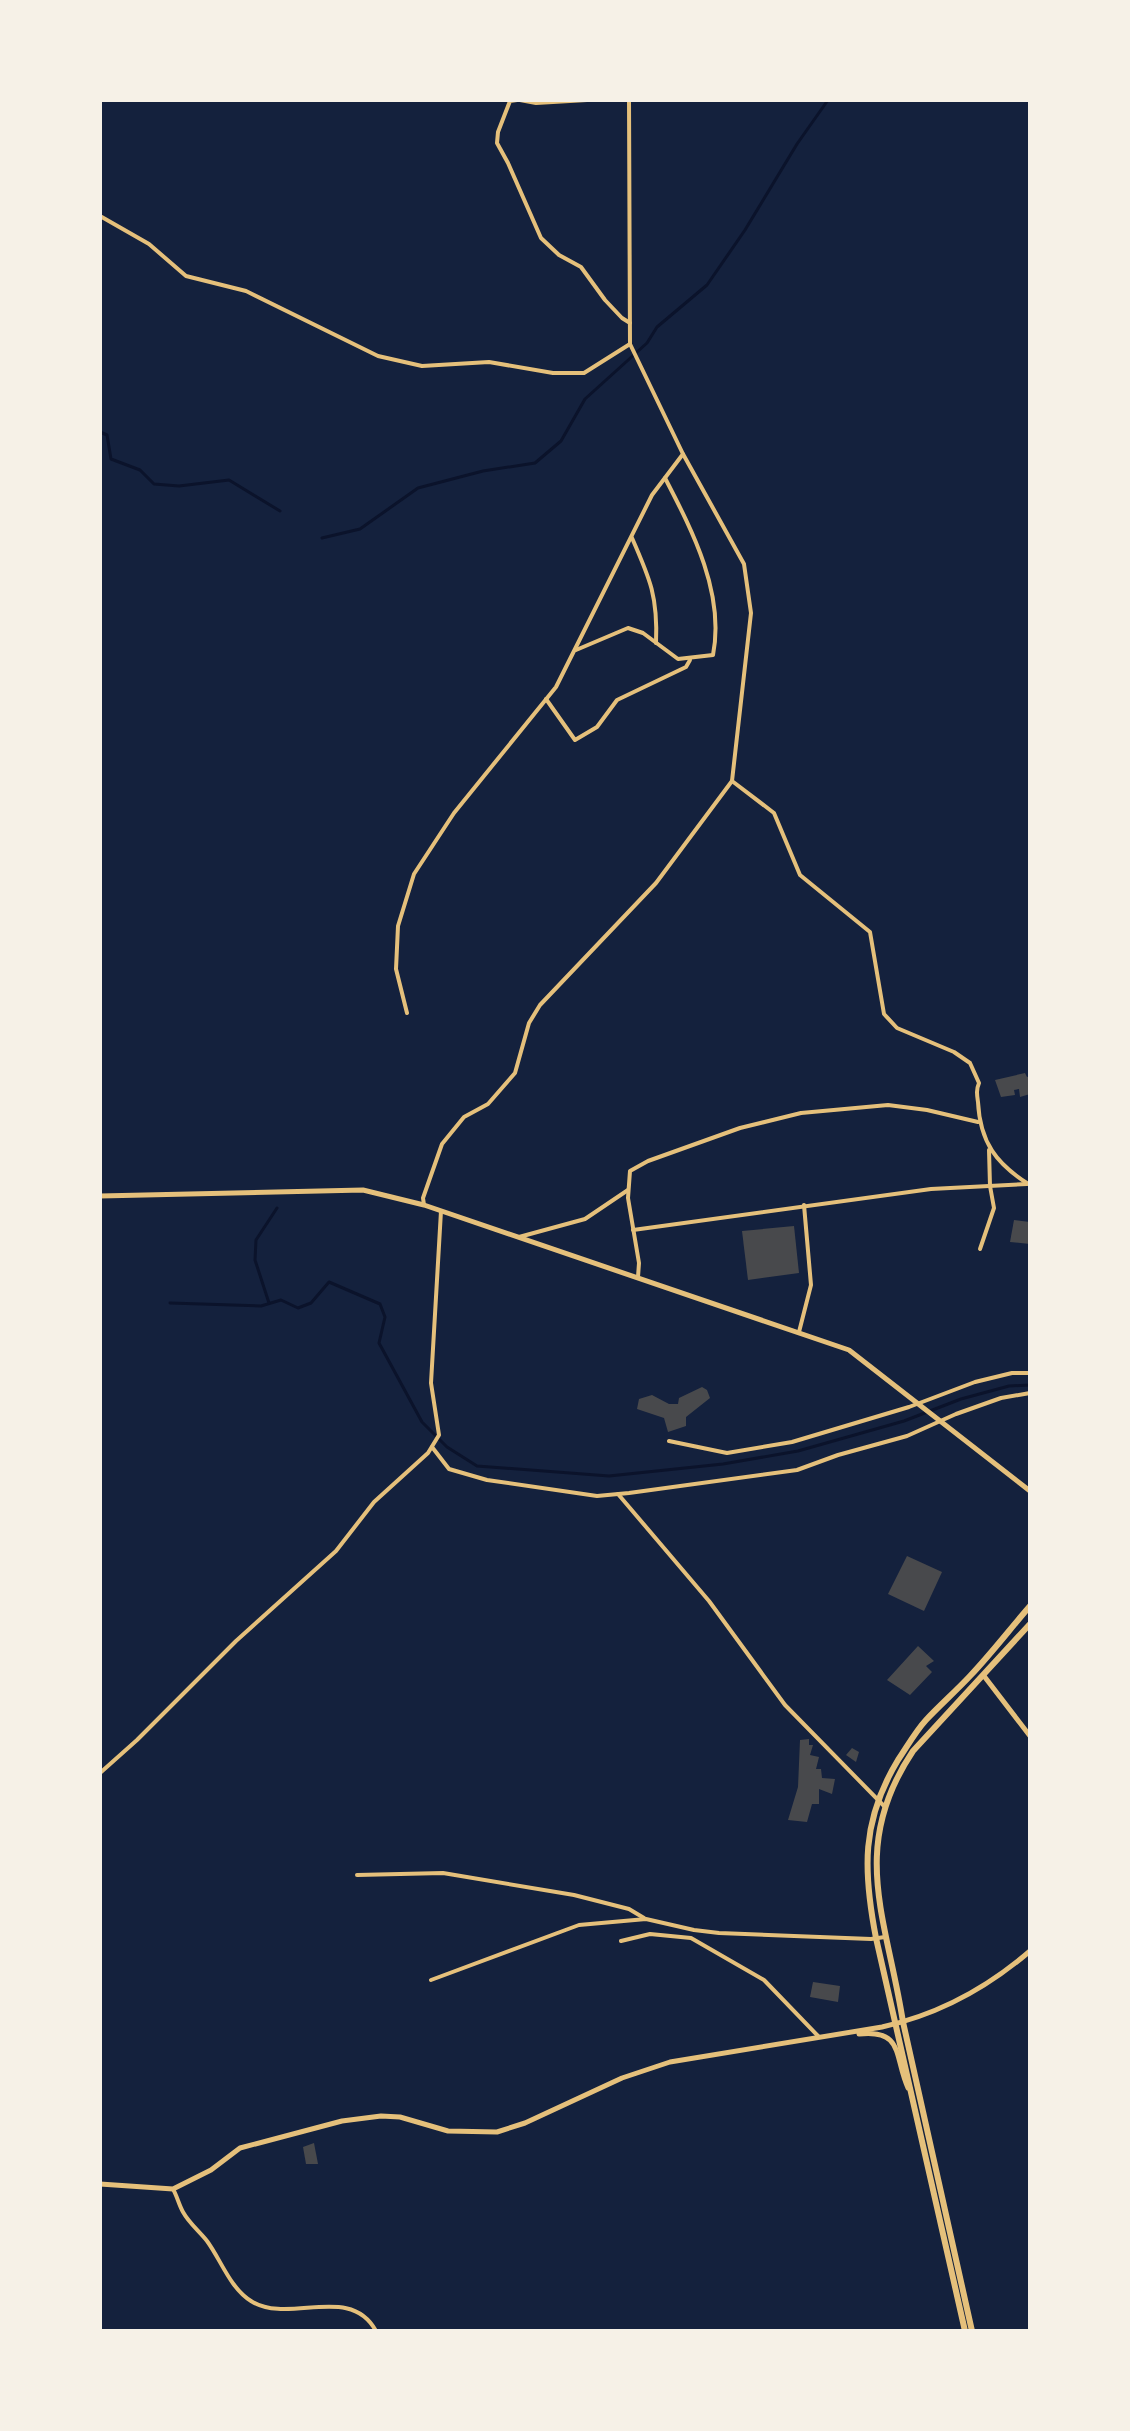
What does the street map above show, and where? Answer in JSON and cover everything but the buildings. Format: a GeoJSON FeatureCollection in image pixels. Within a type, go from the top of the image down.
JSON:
{"type":"FeatureCollection","features":[{"type":"Feature","properties":{"kind":"main road"},"geometry":{"type":"LineString","coordinates":[[972,2331],[876,1938],[866,1860],[877,1800],[892,1770],[924,1722],[977,1668],[1030,1606]]}},
{"type":"Feature","properties":{"kind":"main road"},"geometry":{"type":"LineString","coordinates":[[965,2331],[912,2098],[877,1889],[875,1859],[885,1807],[913,1751],[1030,1624]]}},
{"type":"Feature","properties":{"kind":"street"},"geometry":{"type":"LineString","coordinates":[[587,100],[510,101],[497,143],[541,238],[559,255],[581,267],[613,309],[631,324]]}},
{"type":"Feature","properties":{"kind":"street"},"geometry":{"type":"LineString","coordinates":[[424,1205],[423,1198],[442,1144],[464,1117],[488,1104],[515,1073],[529,1023],[540,1005],[656,883],[732,781],[751,613],[744,564],[683,454],[631,346],[629,100]]}},
{"type":"Feature","properties":{"kind":"street"},"geometry":{"type":"LineString","coordinates":[[100,216],[149,244],[186,276],[246,291],[378,356],[422,366],[489,362],[553,373],[584,373],[631,346]]}},
{"type":"Feature","properties":{"kind":"street"},"geometry":{"type":"LineString","coordinates":[[407,1013],[396,969],[398,926],[414,874],[454,813],[546,699],[575,650],[652,495],[683,454]]}},
{"type":"Feature","properties":{"kind":"street"},"geometry":{"type":"LineString","coordinates":[[575,650],[628,628],[643,633],[678,659],[713,655],[717,632],[712,592],[689,525],[665,478]]}},
{"type":"Feature","properties":{"kind":"street"},"geometry":{"type":"LineString","coordinates":[[632,538],[654,588],[656,643]]}},
{"type":"Feature","properties":{"kind":"street"},"geometry":{"type":"LineString","coordinates":[[546,699],[575,740],[597,727],[617,700],[686,667],[690,660]]}},
{"type":"Feature","properties":{"kind":"street"},"geometry":{"type":"LineString","coordinates":[[732,781],[774,813],[800,875],[870,932],[884,1014],[897,1028],[954,1052],[970,1063],[979,1083],[976,1090],[978,1122],[989,1150],[994,1208],[980,1249]]}},
{"type":"Feature","properties":{"kind":"street"},"geometry":{"type":"LineString","coordinates":[[638,1277],[639,1263],[628,1190],[630,1171],[648,1161],[740,1128],[801,1113],[888,1105],[978,1122]]}},
{"type":"Feature","properties":{"kind":"street"},"geometry":{"type":"LineString","coordinates":[[989,1150],[1028,1185]]}},
{"type":"Feature","properties":{"kind":"street"},"geometry":{"type":"LineString","coordinates":[[633,1230],[931,1189],[1028,1185]]}},
{"type":"Feature","properties":{"kind":"street"},"geometry":{"type":"LineString","coordinates":[[100,1196],[363,1190],[424,1205],[849,1350],[1030,1491]]}},
{"type":"Feature","properties":{"kind":"street"},"geometry":{"type":"LineString","coordinates":[[519,1237],[585,1219],[628,1190]]}},
{"type":"Feature","properties":{"kind":"street"},"geometry":{"type":"LineString","coordinates":[[799,1332],[811,1285],[804,1205]]}},
{"type":"Feature","properties":{"kind":"street"},"geometry":{"type":"LineString","coordinates":[[100,1773],[236,1641],[336,1551],[374,1502],[439,1435],[431,1383],[441,1211]]}},
{"type":"Feature","properties":{"kind":"street"},"geometry":{"type":"LineString","coordinates":[[669,1441],[727,1453],[792,1442],[918,1404],[975,1382],[1012,1373],[1030,1373]]}},
{"type":"Feature","properties":{"kind":"street"},"geometry":{"type":"LineString","coordinates":[[433,1444],[449,1469],[487,1480],[597,1496],[797,1470],[907,1436],[1001,1398],[1030,1393]]}},
{"type":"Feature","properties":{"kind":"street"},"geometry":{"type":"LineString","coordinates":[[618,1494],[709,1601],[785,1705],[885,1807]]}},
{"type":"Feature","properties":{"kind":"street"},"geometry":{"type":"LineString","coordinates":[[984,1676],[1030,1736]]}},
{"type":"Feature","properties":{"kind":"street"},"geometry":{"type":"LineString","coordinates":[[357,1875],[443,1873],[574,1895],[629,1909],[646,1919],[694,1930],[729,1934],[887,1937]]}},
{"type":"Feature","properties":{"kind":"street"},"geometry":{"type":"LineString","coordinates":[[431,1980],[579,1925],[646,1919]]}},
{"type":"Feature","properties":{"kind":"street"},"geometry":{"type":"LineString","coordinates":[[621,1941],[650,1934],[691,1938],[764,1980],[823,2036],[872,2033],[889,2037],[895,2044],[912,2098]]}},
{"type":"Feature","properties":{"kind":"street"},"geometry":{"type":"LineString","coordinates":[[100,2184],[173,2189],[211,2170],[240,2148],[320,2125],[381,2116],[400,2117],[448,2131],[497,2132],[525,2123],[622,2078],[670,2062],[899,2023],[964,1998],[1030,1951]]}},
{"type":"Feature","properties":{"kind":"street"},"geometry":{"type":"LineString","coordinates":[[173,2189],[183,2212],[207,2241],[238,2290],[251,2301],[272,2310],[298,2311],[340,2305],[358,2313],[376,2331]]}},
{"type":"Feature","properties":{"kind":"waterway"},"geometry":{"type":"LineString","coordinates":[[322,538],[360,529],[418,488],[483,471],[535,463],[561,441],[585,399],[647,343],[657,327],[707,285],[828,100]]}},
{"type":"Feature","properties":{"kind":"waterway"},"geometry":{"type":"LineString","coordinates":[[100,432],[107,435],[111,459],[140,470],[154,484],[179,486],[229,480],[280,511]]}},
{"type":"Feature","properties":{"kind":"waterway"},"geometry":{"type":"LineString","coordinates":[[269,1303],[255,1260],[256,1240],[277,1208]]}},
{"type":"Feature","properties":{"kind":"waterway"},"geometry":{"type":"LineString","coordinates":[[170,1303],[261,1306],[281,1300],[298,1308],[311,1303],[329,1282],[380,1304],[385,1317],[379,1343],[422,1422],[447,1447],[477,1466],[609,1476],[723,1464],[798,1451],[904,1421],[961,1399],[1009,1386],[1030,1385]]}}]}
